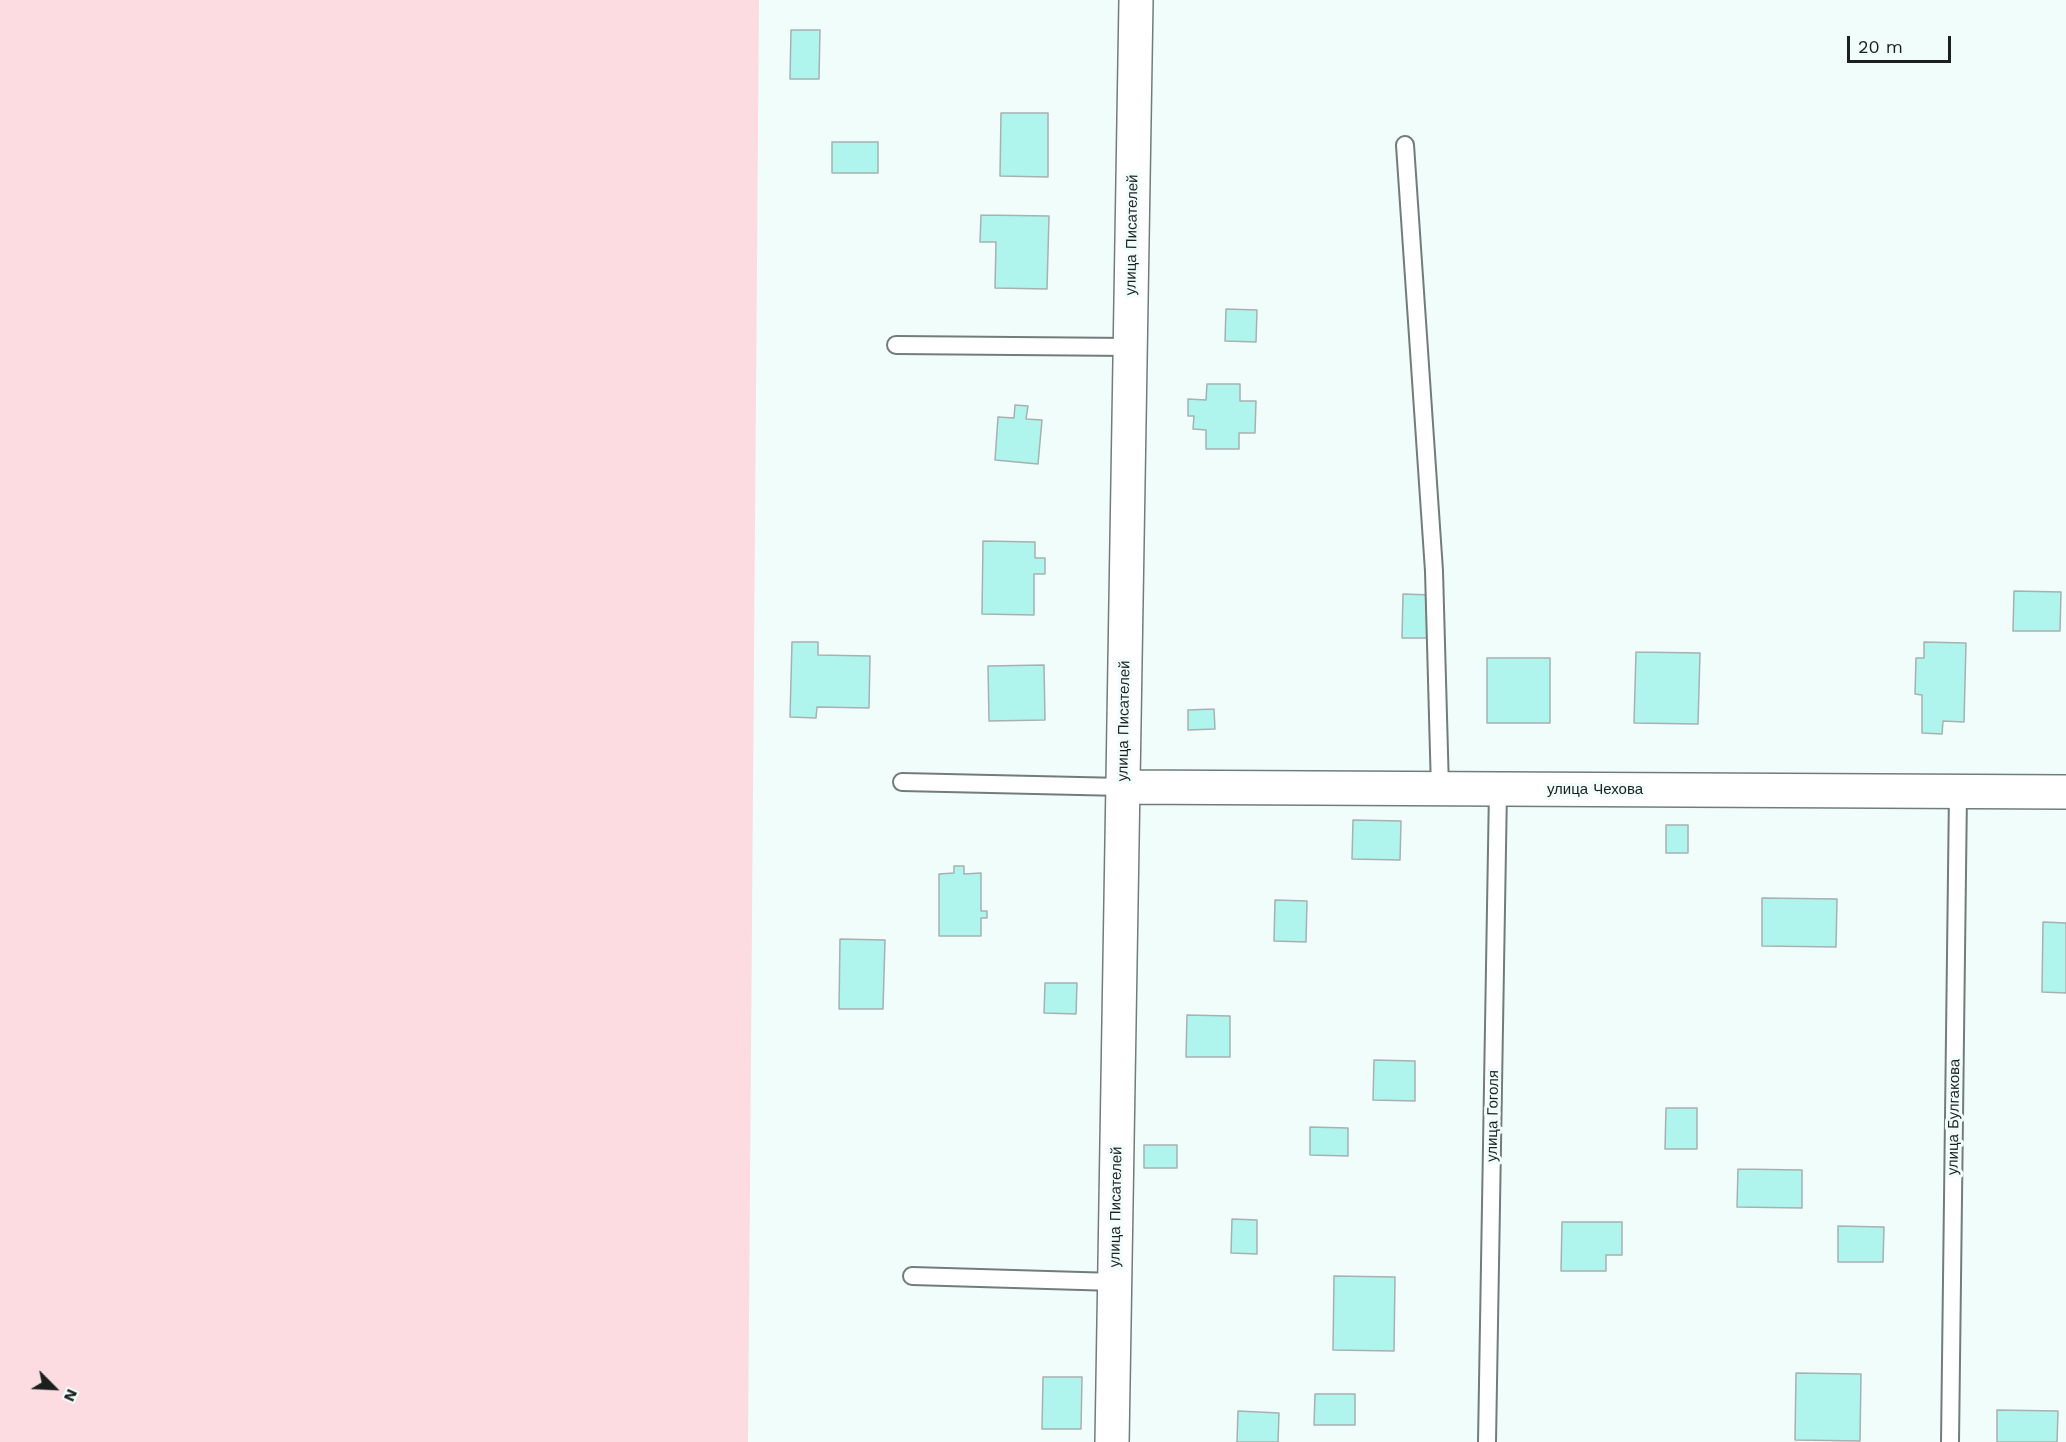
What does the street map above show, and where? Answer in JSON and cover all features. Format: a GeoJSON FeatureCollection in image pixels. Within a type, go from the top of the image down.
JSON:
{"type":"FeatureCollection","features":[{"type":"Feature","properties":{"kind":"street","name":"улица Писателей"},"geometry":{"type":"LineString","coordinates":[[1112,1442],[1136,0]]}},
{"type":"Feature","properties":{"kind":"street","name":"улица Чехова"},"geometry":{"type":"LineString","coordinates":[[1123,787],[2066,792]]}},
{"type":"Feature","properties":{"kind":"lane"},"geometry":{"type":"LineString","coordinates":[[1405,145],[1434,571],[1440,789]]}},
{"type":"Feature","properties":{"kind":"lane"},"geometry":{"type":"LineString","coordinates":[[896,345],[1131,347]]}},
{"type":"Feature","properties":{"kind":"lane"},"geometry":{"type":"LineString","coordinates":[[902,782],[1123,787]]}},
{"type":"Feature","properties":{"kind":"lane","name":"улица Гоголя"},"geometry":{"type":"LineString","coordinates":[[1487,1442],[1498,789]]}},
{"type":"Feature","properties":{"kind":"lane","name":"улица Булгакова"},"geometry":{"type":"LineString","coordinates":[[1950,1442],[1958,792]]}},
{"type":"Feature","properties":{"kind":"lane"},"geometry":{"type":"LineString","coordinates":[[912,1276],[1115,1282]]}},
{"type":"Feature","properties":{"kind":"shaded area"},"geometry":{"type":"Polygon","coordinates":[[[0,0],[759,0],[748,1442],[0,1442],[0,0]]]}},
{"type":"Feature","properties":{"kind":"building"},"geometry":{"type":"Polygon","coordinates":[[[791,30],[820,30],[819,79],[790,79],[791,30]]]}},
{"type":"Feature","properties":{"kind":"building"},"geometry":{"type":"Polygon","coordinates":[[[1001,113],[1048,113],[1048,177],[1000,176],[1001,113]]]}},
{"type":"Feature","properties":{"kind":"building"},"geometry":{"type":"Polygon","coordinates":[[[832,142],[878,142],[878,173],[832,173],[832,142]]]}},
{"type":"Feature","properties":{"kind":"building"},"geometry":{"type":"Polygon","coordinates":[[[981,215],[1049,216],[1047,289],[995,288],[996,242],[980,242],[981,215]]]}},
{"type":"Feature","properties":{"kind":"building"},"geometry":{"type":"Polygon","coordinates":[[[1226,309],[1257,310],[1256,342],[1225,341],[1226,309]]]}},
{"type":"Feature","properties":{"kind":"building"},"geometry":{"type":"Polygon","coordinates":[[[1207,384],[1240,384],[1240,401],[1256,401],[1255,433],[1239,433],[1239,449],[1206,449],[1206,430],[1193,429],[1194,416],[1188,416],[1188,399],[1206,400],[1207,384]]]}},
{"type":"Feature","properties":{"kind":"building"},"geometry":{"type":"Polygon","coordinates":[[[1015,405],[1028,406],[1026,419],[1042,420],[1038,464],[995,460],[998,417],[1014,418],[1015,405]]]}},
{"type":"Feature","properties":{"kind":"building"},"geometry":{"type":"Polygon","coordinates":[[[983,541],[1035,542],[1035,558],[1045,558],[1045,574],[1034,574],[1034,615],[982,614],[983,541]]]}},
{"type":"Feature","properties":{"kind":"building"},"geometry":{"type":"Polygon","coordinates":[[[2014,591],[2061,592],[2060,631],[2013,631],[2014,591]]]}},
{"type":"Feature","properties":{"kind":"building"},"geometry":{"type":"Polygon","coordinates":[[[1403,594],[1432,595],[1431,638],[1402,638],[1403,594]]]}},
{"type":"Feature","properties":{"kind":"building"},"geometry":{"type":"Polygon","coordinates":[[[792,642],[818,642],[818,655],[870,656],[869,708],[817,707],[816,718],[790,717],[792,642]]]}},
{"type":"Feature","properties":{"kind":"building"},"geometry":{"type":"Polygon","coordinates":[[[1924,642],[1966,643],[1964,722],[1943,721],[1942,734],[1922,733],[1922,695],[1915,694],[1916,658],[1924,658],[1924,642]]]}},
{"type":"Feature","properties":{"kind":"building"},"geometry":{"type":"Polygon","coordinates":[[[1636,652],[1700,653],[1698,724],[1634,723],[1636,652]]]}},
{"type":"Feature","properties":{"kind":"building"},"geometry":{"type":"Polygon","coordinates":[[[1487,658],[1550,658],[1550,723],[1487,723],[1487,658]]]}},
{"type":"Feature","properties":{"kind":"building"},"geometry":{"type":"Polygon","coordinates":[[[1044,665],[1045,720],[989,721],[988,666],[1044,665]]]}},
{"type":"Feature","properties":{"kind":"building"},"geometry":{"type":"Polygon","coordinates":[[[1214,709],[1215,729],[1188,730],[1188,710],[1214,709]]]}},
{"type":"Feature","properties":{"kind":"building"},"geometry":{"type":"Polygon","coordinates":[[[1353,820],[1401,821],[1400,860],[1352,859],[1353,820]]]}},
{"type":"Feature","properties":{"kind":"building"},"geometry":{"type":"Polygon","coordinates":[[[1666,825],[1688,825],[1688,853],[1666,853],[1666,825]]]}},
{"type":"Feature","properties":{"kind":"building"},"geometry":{"type":"Polygon","coordinates":[[[954,866],[964,866],[964,874],[981,873],[981,911],[987,911],[987,918],[981,918],[981,936],[939,936],[939,874],[954,873],[954,866]]]}},
{"type":"Feature","properties":{"kind":"building"},"geometry":{"type":"Polygon","coordinates":[[[1762,898],[1837,899],[1836,947],[1762,946],[1762,898]]]}},
{"type":"Feature","properties":{"kind":"building"},"geometry":{"type":"Polygon","coordinates":[[[1275,900],[1307,901],[1306,942],[1274,941],[1275,900]]]}},
{"type":"Feature","properties":{"kind":"building"},"geometry":{"type":"Polygon","coordinates":[[[2043,922],[2066,923],[2066,993],[2042,992],[2043,922]]]}},
{"type":"Feature","properties":{"kind":"building"},"geometry":{"type":"Polygon","coordinates":[[[840,939],[885,940],[883,1009],[839,1009],[840,939]]]}},
{"type":"Feature","properties":{"kind":"building"},"geometry":{"type":"Polygon","coordinates":[[[1045,983],[1077,983],[1076,1014],[1044,1013],[1045,983]]]}},
{"type":"Feature","properties":{"kind":"building"},"geometry":{"type":"Polygon","coordinates":[[[1187,1015],[1230,1016],[1230,1057],[1186,1057],[1187,1015]]]}},
{"type":"Feature","properties":{"kind":"building"},"geometry":{"type":"Polygon","coordinates":[[[1374,1060],[1415,1061],[1415,1101],[1373,1100],[1374,1060]]]}},
{"type":"Feature","properties":{"kind":"building"},"geometry":{"type":"Polygon","coordinates":[[[1666,1108],[1697,1108],[1697,1149],[1665,1149],[1666,1108]]]}},
{"type":"Feature","properties":{"kind":"building"},"geometry":{"type":"Polygon","coordinates":[[[1310,1127],[1348,1128],[1348,1156],[1310,1155],[1310,1127]]]}},
{"type":"Feature","properties":{"kind":"building"},"geometry":{"type":"Polygon","coordinates":[[[1144,1145],[1177,1145],[1177,1168],[1144,1168],[1144,1145]]]}},
{"type":"Feature","properties":{"kind":"building"},"geometry":{"type":"Polygon","coordinates":[[[1738,1169],[1802,1170],[1802,1208],[1737,1207],[1738,1169]]]}},
{"type":"Feature","properties":{"kind":"building"},"geometry":{"type":"Polygon","coordinates":[[[1232,1219],[1257,1220],[1257,1254],[1231,1253],[1232,1219]]]}},
{"type":"Feature","properties":{"kind":"building"},"geometry":{"type":"Polygon","coordinates":[[[1562,1222],[1622,1222],[1622,1255],[1606,1255],[1606,1271],[1561,1271],[1562,1222]]]}},
{"type":"Feature","properties":{"kind":"building"},"geometry":{"type":"Polygon","coordinates":[[[1838,1226],[1884,1227],[1883,1262],[1838,1262],[1838,1226]]]}},
{"type":"Feature","properties":{"kind":"building"},"geometry":{"type":"Polygon","coordinates":[[[1334,1276],[1395,1277],[1394,1351],[1333,1350],[1334,1276]]]}},
{"type":"Feature","properties":{"kind":"building"},"geometry":{"type":"Polygon","coordinates":[[[1796,1373],[1861,1374],[1860,1441],[1795,1440],[1796,1373]]]}},
{"type":"Feature","properties":{"kind":"building"},"geometry":{"type":"Polygon","coordinates":[[[1043,1377],[1082,1377],[1081,1429],[1042,1429],[1043,1377]]]}},
{"type":"Feature","properties":{"kind":"building"},"geometry":{"type":"Polygon","coordinates":[[[1315,1394],[1355,1394],[1355,1425],[1314,1425],[1315,1394]]]}},
{"type":"Feature","properties":{"kind":"building"},"geometry":{"type":"Polygon","coordinates":[[[1997,1410],[2058,1411],[2057,1442],[1997,1442],[1997,1410]]]}},
{"type":"Feature","properties":{"kind":"building"},"geometry":{"type":"Polygon","coordinates":[[[1238,1411],[1279,1413],[1278,1442],[1237,1442],[1238,1411]]]}}]}
